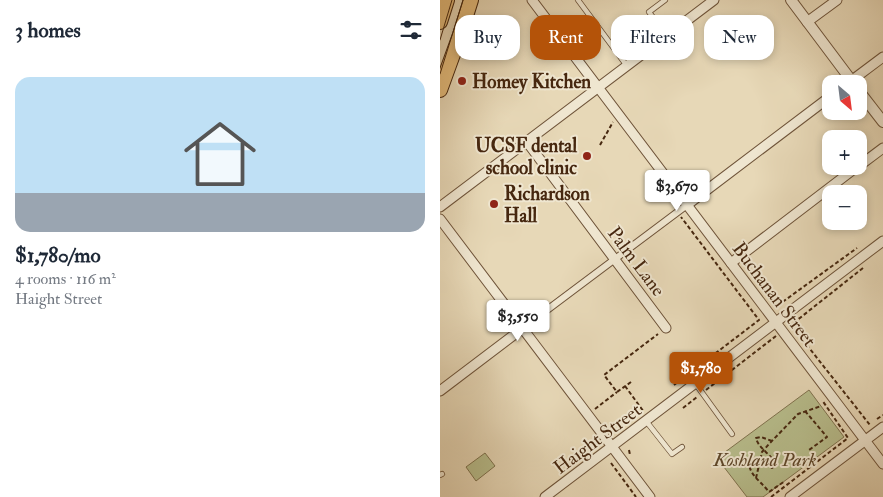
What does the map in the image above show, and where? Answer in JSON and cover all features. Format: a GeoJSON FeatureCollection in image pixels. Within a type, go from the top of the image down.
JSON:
{"type":"FeatureCollection","features":[{"type":"Feature","properties":{"kind":"main road"},"geometry":{"type":"LineString","coordinates":[[440,22],[447,0]]}},
{"type":"Feature","properties":{"kind":"main road"},"geometry":{"type":"LineString","coordinates":[[444,76],[450,43],[464,0]]}},
{"type":"Feature","properties":{"kind":"main road"},"geometry":{"type":"LineString","coordinates":[[440,90],[471,0]]}},
{"type":"Feature","properties":{"kind":"street","name":"Buchanan Street"},"geometry":{"type":"LineString","coordinates":[[532,0],[883,464]]}},
{"type":"Feature","properties":{"kind":"street"},"geometry":{"type":"LineString","coordinates":[[694,15],[714,0]]}},
{"type":"Feature","properties":{"kind":"street"},"geometry":{"type":"LineString","coordinates":[[791,0],[845,75]]}},
{"type":"Feature","properties":{"kind":"street"},"geometry":{"type":"LineString","coordinates":[[807,22],[837,0]]}},
{"type":"Feature","properties":{"kind":"street"},"geometry":{"type":"LineString","coordinates":[[861,75],[883,57]]}},
{"type":"Feature","properties":{"kind":"street"},"geometry":{"type":"LineString","coordinates":[[440,207],[635,60]]}},
{"type":"Feature","properties":{"kind":"street"},"geometry":{"type":"LineString","coordinates":[[868,102],[883,122]]}},
{"type":"Feature","properties":{"kind":"street"},"geometry":{"type":"LineString","coordinates":[[440,391],[822,103]]}},
{"type":"Feature","properties":{"kind":"street","name":"Palm Lane"},"geometry":{"type":"LineString","coordinates":[[527,142],[666,328]]}},
{"type":"Feature","properties":{"kind":"street"},"geometry":{"type":"LineString","coordinates":[[867,160],[883,148]]}},
{"type":"Feature","properties":{"kind":"street"},"geometry":{"type":"LineString","coordinates":[[731,262],[846,175]]}},
{"type":"Feature","properties":{"kind":"street"},"geometry":{"type":"LineString","coordinates":[[440,219],[650,497]]}},
{"type":"Feature","properties":{"kind":"street","name":"Haight Street"},"geometry":{"type":"LineString","coordinates":[[545,497],[883,241]]}},
{"type":"Feature","properties":{"kind":"street"},"geometry":{"type":"LineString","coordinates":[[790,497],[883,427]]}},
{"type":"Feature","properties":{"kind":"lane"},"geometry":{"type":"LineString","coordinates":[[578,0],[627,66]]}},
{"type":"Feature","properties":{"kind":"lane"},"geometry":{"type":"LineString","coordinates":[[651,15],[649,12],[665,0]]}},
{"type":"Feature","properties":{"kind":"lane"},"geometry":{"type":"LineString","coordinates":[[695,383],[732,434]]}},
{"type":"Feature","properties":{"kind":"lane"},"geometry":{"type":"LineString","coordinates":[[648,420],[672,454],[682,447]]}},
{"type":"Feature","properties":{"kind":"path"},"geometry":{"type":"LineString","coordinates":[[600,145],[618,114]]}},
{"type":"Feature","properties":{"kind":"path"},"geometry":{"type":"LineString","coordinates":[[674,385],[758,320],[677,212]]}},
{"type":"Feature","properties":{"kind":"path"},"geometry":{"type":"LineString","coordinates":[[753,276],[777,306],[860,246]]}},
{"type":"Feature","properties":{"kind":"path"},"geometry":{"type":"LineString","coordinates":[[868,265],[791,325],[869,425],[883,415]]}},
{"type":"Feature","properties":{"kind":"path"},"geometry":{"type":"LineString","coordinates":[[617,392],[604,375],[666,328]]}},
{"type":"Feature","properties":{"kind":"path"},"geometry":{"type":"LineString","coordinates":[[683,408],[776,336]]}},
{"type":"Feature","properties":{"kind":"path"},"geometry":{"type":"LineString","coordinates":[[588,414],[631,382]]}},
{"type":"Feature","properties":{"kind":"path"},"geometry":{"type":"LineString","coordinates":[[624,386],[648,420]]}},
{"type":"Feature","properties":{"kind":"path"},"geometry":{"type":"LineString","coordinates":[[771,497],[848,438],[819,394]]}},
{"type":"Feature","properties":{"kind":"path"},"geometry":{"type":"LineString","coordinates":[[756,478],[764,450],[772,441],[793,419],[805,411],[821,406]]}},
{"type":"Feature","properties":{"kind":"path"},"geometry":{"type":"LineString","coordinates":[[805,411],[827,437],[809,450]]}},
{"type":"Feature","properties":{"kind":"path"},"geometry":{"type":"LineString","coordinates":[[772,441],[761,437],[756,438],[758,444],[774,460],[775,466],[772,468],[760,460],[748,458],[751,472],[768,492],[785,481]]}},
{"type":"Feature","properties":{"kind":"path"},"geometry":{"type":"LineString","coordinates":[[611,463],[636,497]]}},
{"type":"Feature","properties":{"kind":"green space","name":"Koshland Park"},"geometry":{"type":"Polygon","coordinates":[[[809,390],[844,437],[763,497],[747,497],[717,458],[809,390]]]}},
{"type":"Feature","properties":{"kind":"green space"},"geometry":{"type":"Polygon","coordinates":[[[485,453],[495,466],[476,481],[466,467],[485,453]]]}},
{"type":"Feature","properties":{"kind":"tram line"},"geometry":{"type":"LineString","coordinates":[[440,40],[452,0]]}},
{"type":"Feature","properties":{"kind":"tram line"},"geometry":{"type":"LineString","coordinates":[[440,74],[463,0]]}},
{"type":"Feature","properties":{"kind":"place","name":"Homey Kitchen"},"geometry":{"type":"Point","coordinates":[462,81]}},
{"type":"Feature","properties":{"kind":"place","name":"UCSF dental school clinic"},"geometry":{"type":"Point","coordinates":[587,156]}},
{"type":"Feature","properties":{"kind":"place","name":"Richardson Hall"},"geometry":{"type":"Point","coordinates":[494,204]}}]}
